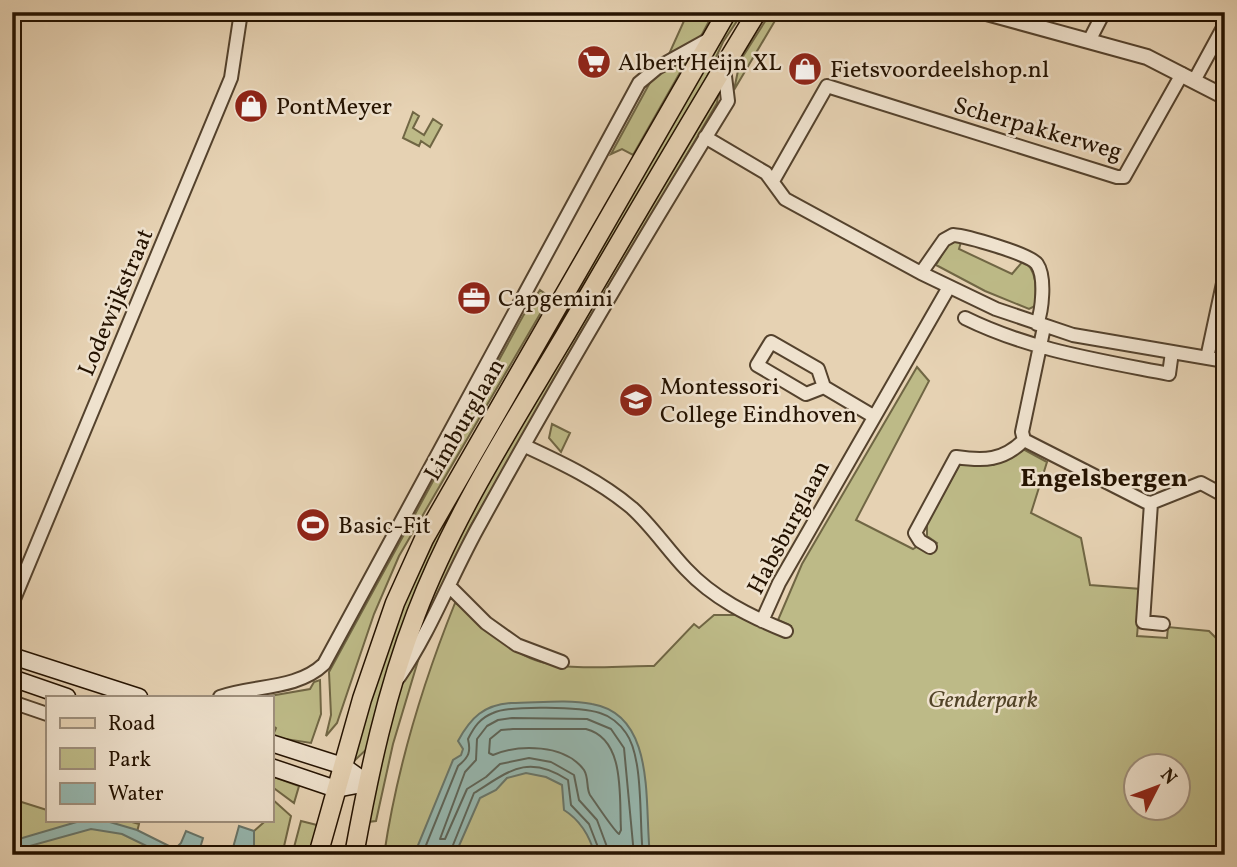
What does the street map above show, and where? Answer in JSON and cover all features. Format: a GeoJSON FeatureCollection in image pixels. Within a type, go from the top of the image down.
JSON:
{"type":"FeatureCollection","features":[{"type":"Feature","properties":{"kind":"main road","name":"Limburglaan"},"geometry":{"type":"LineString","coordinates":[[318,855],[343,766],[396,603],[424,539],[727,12]]}},
{"type":"Feature","properties":{"kind":"main road","name":"Limburglaan"},"geometry":{"type":"LineString","coordinates":[[354,855],[367,783],[391,689],[416,614],[473,494],[757,12]]}},
{"type":"Feature","properties":{"kind":"main road"},"geometry":{"type":"LineString","coordinates":[[12,656],[136,696]]}},
{"type":"Feature","properties":{"kind":"main road"},"geometry":{"type":"LineString","coordinates":[[12,678],[64,696]]}},
{"type":"Feature","properties":{"kind":"main road"},"geometry":{"type":"LineString","coordinates":[[273,744],[343,766],[367,783]]}},
{"type":"Feature","properties":{"kind":"main road"},"geometry":{"type":"LineString","coordinates":[[273,768],[336,789],[367,783]]}},
{"type":"Feature","properties":{"kind":"street","name":"Lodewijkstraat"},"geometry":{"type":"LineString","coordinates":[[12,604],[231,78],[241,12]]}},
{"type":"Feature","properties":{"kind":"street"},"geometry":{"type":"LineString","coordinates":[[984,12],[1147,57],[1225,97]]}},
{"type":"Feature","properties":{"kind":"street"},"geometry":{"type":"LineString","coordinates":[[1089,41],[1104,12]]}},
{"type":"Feature","properties":{"kind":"street"},"geometry":{"type":"LineString","coordinates":[[1188,78],[1225,24]]}},
{"type":"Feature","properties":{"kind":"street","name":"Limburglaan"},"geometry":{"type":"LineString","coordinates":[[223,696],[241,689],[309,676],[328,659],[583,182],[639,83],[657,68],[715,36]]}},
{"type":"Feature","properties":{"kind":"street","name":"Limburglaan"},"geometry":{"type":"LineString","coordinates":[[391,689],[420,646],[437,604],[525,446],[728,101],[724,68]]}},
{"type":"Feature","properties":{"kind":"street","name":"Scherpakkerweg"},"geometry":{"type":"LineString","coordinates":[[773,181],[827,86],[1121,177],[1131,170],[1188,78]]}},
{"type":"Feature","properties":{"kind":"street"},"geometry":{"type":"LineString","coordinates":[[705,138],[773,181],[785,198],[949,287],[1040,326],[1225,361]]}},
{"type":"Feature","properties":{"kind":"street"},"geometry":{"type":"LineString","coordinates":[[921,273],[944,240],[953,235],[1032,259],[1040,271],[1041,305],[1039,347],[1022,432],[1024,440],[1151,503],[1201,483],[1225,496]]}},
{"type":"Feature","properties":{"kind":"street"},"geometry":{"type":"LineString","coordinates":[[1206,358],[1225,274]]}},
{"type":"Feature","properties":{"kind":"street","name":"Habsburglaan"},"geometry":{"type":"LineString","coordinates":[[762,621],[779,583],[949,287]]}},
{"type":"Feature","properties":{"kind":"street"},"geometry":{"type":"LineString","coordinates":[[965,318],[1039,347],[1169,374],[1172,352]]}},
{"type":"Feature","properties":{"kind":"street"},"geometry":{"type":"LineString","coordinates":[[824,387],[806,394],[757,365],[771,342],[818,369],[824,387],[873,416]]}},
{"type":"Feature","properties":{"kind":"street"},"geometry":{"type":"LineString","coordinates":[[930,547],[919,541],[915,533],[956,457],[979,461],[997,459],[1024,440]]}},
{"type":"Feature","properties":{"kind":"street"},"geometry":{"type":"LineString","coordinates":[[525,446],[583,474],[616,496],[648,524],[703,585],[743,612],[786,631]]}},
{"type":"Feature","properties":{"kind":"street"},"geometry":{"type":"LineString","coordinates":[[1151,503],[1143,622],[1163,624]]}},
{"type":"Feature","properties":{"kind":"street"},"geometry":{"type":"LineString","coordinates":[[449,586],[486,623],[517,645],[562,663]]}},
{"type":"Feature","properties":{"kind":"street"},"geometry":{"type":"LineString","coordinates":[[12,702],[46,714]]}},
{"type":"Feature","properties":{"kind":"green space"},"geometry":{"type":"Polygon","coordinates":[[[688,12],[714,12],[700,38],[669,54],[688,12]]]}},
{"type":"Feature","properties":{"kind":"green space"},"geometry":{"type":"Polygon","coordinates":[[[735,12],[743,12],[723,42],[701,90],[491,448],[368,748],[355,760],[352,757],[399,614],[447,513],[735,12]]]}},
{"type":"Feature","properties":{"kind":"green space"},"geometry":{"type":"Polygon","coordinates":[[[771,12],[779,14],[734,90],[740,61],[771,12]]]}},
{"type":"Feature","properties":{"kind":"green space"},"geometry":{"type":"Polygon","coordinates":[[[690,55],[633,155],[622,149],[611,154],[653,77],[690,55]]]}},
{"type":"Feature","properties":{"kind":"green space"},"geometry":{"type":"Polygon","coordinates":[[[719,90],[717,103],[470,527],[413,650],[438,580],[484,487],[719,90]]]}},
{"type":"Feature","properties":{"kind":"green space"},"geometry":{"type":"Polygon","coordinates":[[[413,112],[419,116],[413,128],[424,135],[433,119],[442,125],[430,147],[421,141],[419,146],[403,138],[413,112]]]}},
{"type":"Feature","properties":{"kind":"green space"},"geometry":{"type":"Polygon","coordinates":[[[961,242],[959,249],[1012,274],[1023,261],[1028,265],[1034,275],[1035,306],[1029,309],[985,291],[936,265],[948,244],[961,242]]]}},
{"type":"Feature","properties":{"kind":"green space"},"geometry":{"type":"Polygon","coordinates":[[[540,290],[550,297],[399,556],[374,614],[337,723],[326,736],[331,715],[329,672],[523,316],[540,290]]]}},
{"type":"Feature","properties":{"kind":"green space","name":"Genderpark"},"geometry":{"type":"Polygon","coordinates":[[[917,367],[929,381],[856,520],[913,549],[918,546],[932,552],[937,543],[927,536],[927,524],[960,464],[993,465],[1023,449],[1047,462],[1031,513],[1081,538],[1090,585],[1141,589],[1137,636],[1167,638],[1168,627],[1209,631],[1225,647],[1225,855],[384,855],[396,790],[412,727],[455,603],[481,619],[520,653],[534,660],[567,667],[654,666],[694,624],[699,628],[714,615],[736,615],[787,636],[791,626],[778,620],[802,564],[917,367]]]}},
{"type":"Feature","properties":{"kind":"green space"},"geometry":{"type":"Polygon","coordinates":[[[552,424],[570,433],[561,452],[549,438],[552,424]]]}},
{"type":"Feature","properties":{"kind":"green space"},"geometry":{"type":"Polygon","coordinates":[[[420,654],[393,744],[376,821],[367,822],[398,691],[420,654]]]}},
{"type":"Feature","properties":{"kind":"green space"},"geometry":{"type":"Polygon","coordinates":[[[320,680],[321,714],[311,743],[273,737],[276,728],[273,726],[273,696],[270,696],[310,689],[314,682],[320,680]]]}},
{"type":"Feature","properties":{"kind":"green space"},"geometry":{"type":"Polygon","coordinates":[[[273,777],[299,786],[294,803],[273,787],[273,777]]]}},
{"type":"Feature","properties":{"kind":"green space"},"geometry":{"type":"Polygon","coordinates":[[[12,799],[46,810],[46,822],[139,824],[137,832],[185,855],[12,855],[12,799]]]}},
{"type":"Feature","properties":{"kind":"green space"},"geometry":{"type":"Polygon","coordinates":[[[273,800],[291,816],[282,855],[254,855],[254,831],[263,823],[273,822],[273,800]]]}},
{"type":"Feature","properties":{"kind":"green space"},"geometry":{"type":"Polygon","coordinates":[[[301,821],[317,825],[311,855],[292,855],[301,821]]]}},
{"type":"Feature","properties":{"kind":"water"},"geometry":{"type":"Polygon","coordinates":[[[562,701],[592,704],[613,712],[628,725],[637,743],[643,765],[650,855],[595,855],[584,830],[564,810],[562,785],[546,777],[526,773],[507,778],[496,790],[480,798],[455,855],[414,855],[453,760],[461,755],[463,749],[458,741],[463,733],[479,714],[493,706],[562,701]]]}},
{"type":"Feature","properties":{"kind":"water"},"geometry":{"type":"Polygon","coordinates":[[[77,822],[110,822],[137,830],[175,849],[186,831],[203,838],[198,855],[165,855],[122,834],[91,829],[12,851],[12,841],[77,822]]]}},
{"type":"Feature","properties":{"kind":"water"},"geometry":{"type":"Polygon","coordinates":[[[239,826],[254,831],[254,855],[231,855],[239,826]]]}},
{"type":"Feature","properties":{"kind":"place","name":"Albert Heijn XL"},"geometry":{"type":"Point","coordinates":[594,62]}},
{"type":"Feature","properties":{"kind":"place","name":"Fietsvoordeelshop.nl"},"geometry":{"type":"Point","coordinates":[805,69]}},
{"type":"Feature","properties":{"kind":"place","name":"PontMeyer"},"geometry":{"type":"Point","coordinates":[251,106]}},
{"type":"Feature","properties":{"kind":"place","name":"Capgemini"},"geometry":{"type":"Point","coordinates":[474,298]}},
{"type":"Feature","properties":{"kind":"place","name":"Montessori College Eindhoven"},"geometry":{"type":"Point","coordinates":[636,400]}},
{"type":"Feature","properties":{"kind":"place","name":"Basic-Fit"},"geometry":{"type":"Point","coordinates":[313,525]}},
{"type":"Feature","properties":{"kind":"district","name":"Engelsbergen"},"geometry":{"type":"Point","coordinates":[1104,477]}}]}
